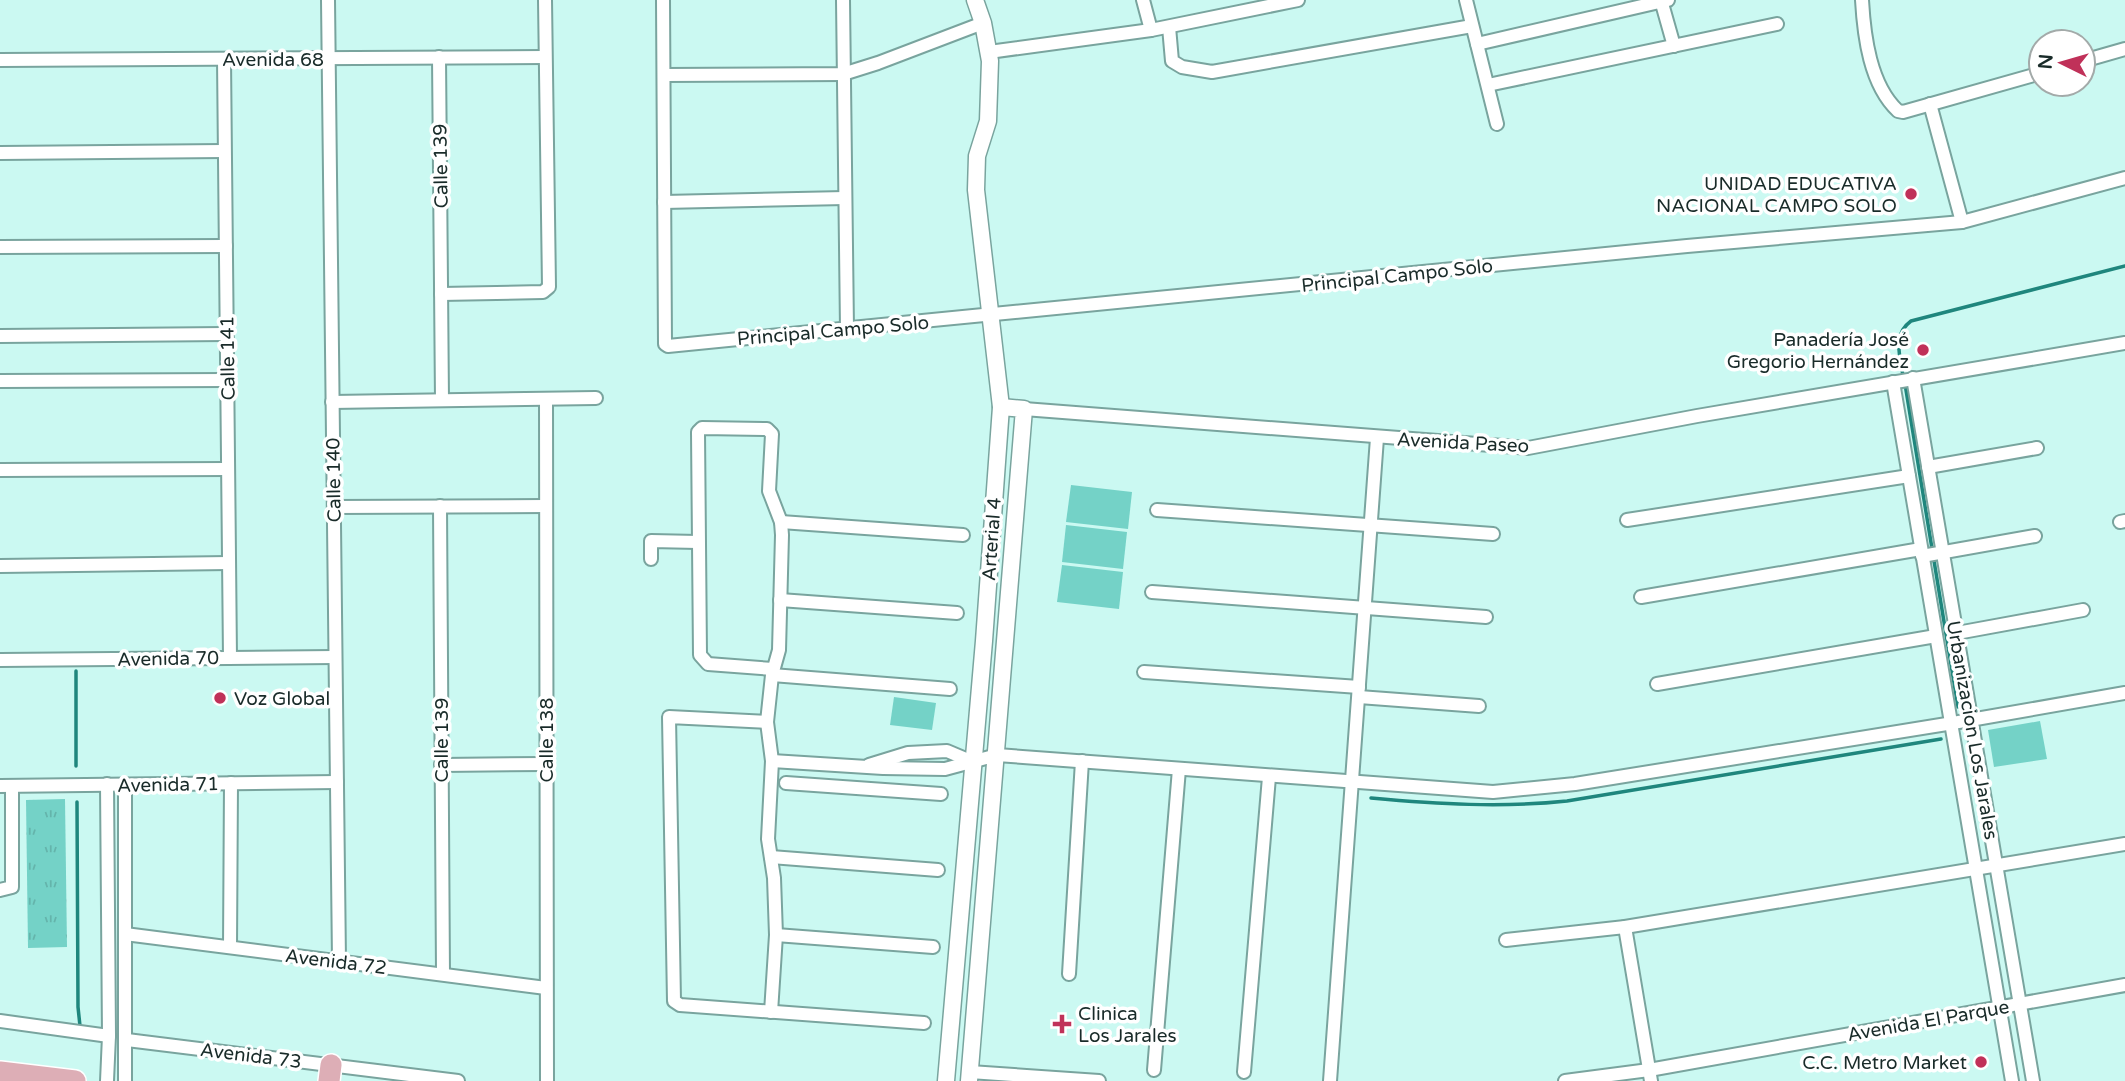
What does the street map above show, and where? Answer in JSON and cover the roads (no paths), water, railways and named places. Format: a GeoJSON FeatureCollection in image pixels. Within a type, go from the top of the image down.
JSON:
{"type":"FeatureCollection","features":[{"type":"Feature","properties":{"kind":"main road"},"geometry":{"type":"LineString","coordinates":[[0,1072],[75,1081]]}},
{"type":"Feature","properties":{"kind":"street","name":"Calle 140"},"geometry":{"type":"LineString","coordinates":[[328,0],[339,961]]}},
{"type":"Feature","properties":{"kind":"street"},"geometry":{"type":"LineString","coordinates":[[441,294],[543,292],[549,287],[545,0]]}},
{"type":"Feature","properties":{"kind":"street"},"geometry":{"type":"LineString","coordinates":[[663,0],[664,202],[845,198]]}},
{"type":"Feature","properties":{"kind":"street"},"geometry":{"type":"LineString","coordinates":[[843,0],[847,329]]}},
{"type":"Feature","properties":{"kind":"street","name":"Arterial 4"},"geometry":{"type":"LineString","coordinates":[[946,1076],[974,762],[1001,407],[976,190],[977,156],[988,121],[989,52],[975,0]]}},
{"type":"Feature","properties":{"kind":"street"},"geometry":{"type":"LineString","coordinates":[[1143,0],[1152,30]]}},
{"type":"Feature","properties":{"kind":"street"},"geometry":{"type":"LineString","coordinates":[[989,52],[1152,30],[1297,0]]}},
{"type":"Feature","properties":{"kind":"street"},"geometry":{"type":"LineString","coordinates":[[1466,0],[1497,124]]}},
{"type":"Feature","properties":{"kind":"street"},"geometry":{"type":"LineString","coordinates":[[1862,0],[1869,57],[1876,77],[1895,107],[1903,112],[2027,77]]}},
{"type":"Feature","properties":{"kind":"street"},"geometry":{"type":"LineString","coordinates":[[1477,44],[1664,1],[1674,46]]}},
{"type":"Feature","properties":{"kind":"street"},"geometry":{"type":"LineString","coordinates":[[664,75],[844,74],[983,23]]}},
{"type":"Feature","properties":{"kind":"street"},"geometry":{"type":"LineString","coordinates":[[1488,85],[1777,24]]}},
{"type":"Feature","properties":{"kind":"street"},"geometry":{"type":"LineString","coordinates":[[1169,27],[1172,61],[1182,67],[1212,72],[1472,26]]}},
{"type":"Feature","properties":{"kind":"street"},"geometry":{"type":"LineString","coordinates":[[2097,57],[2125,49]]}},
{"type":"Feature","properties":{"kind":"street","name":"Calle 139"},"geometry":{"type":"LineString","coordinates":[[439,57],[442,400]]}},
{"type":"Feature","properties":{"kind":"street","name":"Avenida 68"},"geometry":{"type":"LineString","coordinates":[[0,60],[545,57]]}},
{"type":"Feature","properties":{"kind":"street","name":"Calle 141"},"geometry":{"type":"LineString","coordinates":[[224,59],[230,657]]}},
{"type":"Feature","properties":{"kind":"street"},"geometry":{"type":"LineString","coordinates":[[1930,104],[1962,222]]}},
{"type":"Feature","properties":{"kind":"street"},"geometry":{"type":"LineString","coordinates":[[0,153],[225,151]]}},
{"type":"Feature","properties":{"kind":"street","name":"Principal Campo Solo"},"geometry":{"type":"LineString","coordinates":[[664,202],[665,344],[668,346],[1962,222],[2125,178]]}},
{"type":"Feature","properties":{"kind":"street"},"geometry":{"type":"LineString","coordinates":[[0,247],[226,246]]}},
{"type":"Feature","properties":{"kind":"street"},"geometry":{"type":"LineString","coordinates":[[0,336],[226,334]]}},
{"type":"Feature","properties":{"kind":"street","name":"Avenida Paseo"},"geometry":{"type":"LineString","coordinates":[[1024,409],[1528,448],[1902,380],[2125,343]]}},
{"type":"Feature","properties":{"kind":"street"},"geometry":{"type":"LineString","coordinates":[[0,381],[227,380]]}},
{"type":"Feature","properties":{"kind":"street","name":"Urbanizacion Los Jarales"},"geometry":{"type":"LineString","coordinates":[[1902,380],[1928,467],[1929,553],[1936,636],[2012,1081]]}},
{"type":"Feature","properties":{"kind":"street","name":"Urbanizacion Los Jarales"},"geometry":{"type":"LineString","coordinates":[[1902,380],[1909,476],[1929,553],[1957,633],[2034,1081]]}},
{"type":"Feature","properties":{"kind":"street"},"geometry":{"type":"LineString","coordinates":[[332,402],[596,398]]}},
{"type":"Feature","properties":{"kind":"street","name":"Calle 138"},"geometry":{"type":"LineString","coordinates":[[546,399],[547,1081]]}},
{"type":"Feature","properties":{"kind":"street"},"geometry":{"type":"LineString","coordinates":[[1001,407],[1024,409]]}},
{"type":"Feature","properties":{"kind":"street","name":"Arterial 4"},"geometry":{"type":"LineString","coordinates":[[970,1077],[1024,409]]}},
{"type":"Feature","properties":{"kind":"street"},"geometry":{"type":"LineString","coordinates":[[771,1012],[776,935],[775,878],[768,839],[772,761],[767,722],[773,672],[779,650],[781,522],[769,491],[772,434],[770,431],[702,428],[698,432],[700,654],[708,664],[773,672],[950,689]]}},
{"type":"Feature","properties":{"kind":"street"},"geometry":{"type":"LineString","coordinates":[[1330,1081],[1377,438]]}},
{"type":"Feature","properties":{"kind":"street"},"geometry":{"type":"LineString","coordinates":[[1928,467],[2038,449]]}},
{"type":"Feature","properties":{"kind":"street"},"geometry":{"type":"LineString","coordinates":[[0,470],[228,469]]}},
{"type":"Feature","properties":{"kind":"street"},"geometry":{"type":"LineString","coordinates":[[1627,520],[1909,476]]}},
{"type":"Feature","properties":{"kind":"street","name":"Calle 139"},"geometry":{"type":"LineString","coordinates":[[440,506],[443,974]]}},
{"type":"Feature","properties":{"kind":"street"},"geometry":{"type":"LineString","coordinates":[[334,507],[546,506]]}},
{"type":"Feature","properties":{"kind":"street"},"geometry":{"type":"LineString","coordinates":[[1157,510],[1493,534]]}},
{"type":"Feature","properties":{"kind":"street"},"geometry":{"type":"LineString","coordinates":[[781,522],[963,535]]}},
{"type":"Feature","properties":{"kind":"street"},"geometry":{"type":"LineString","coordinates":[[1641,597],[2035,536]]}},
{"type":"Feature","properties":{"kind":"street"},"geometry":{"type":"LineString","coordinates":[[651,559],[651,541],[698,542]]}},
{"type":"Feature","properties":{"kind":"street"},"geometry":{"type":"LineString","coordinates":[[0,566],[229,563]]}},
{"type":"Feature","properties":{"kind":"street"},"geometry":{"type":"LineString","coordinates":[[1152,592],[1486,617]]}},
{"type":"Feature","properties":{"kind":"street"},"geometry":{"type":"LineString","coordinates":[[780,600],[957,613]]}},
{"type":"Feature","properties":{"kind":"street"},"geometry":{"type":"LineString","coordinates":[[1957,633],[2083,610]]}},
{"type":"Feature","properties":{"kind":"street"},"geometry":{"type":"LineString","coordinates":[[1657,684],[1936,636]]}},
{"type":"Feature","properties":{"kind":"street","name":"Avenida 70"},"geometry":{"type":"LineString","coordinates":[[0,660],[335,657]]}},
{"type":"Feature","properties":{"kind":"street"},"geometry":{"type":"LineString","coordinates":[[1144,673],[1359,692],[1479,706]]}},
{"type":"Feature","properties":{"kind":"street"},"geometry":{"type":"LineString","coordinates":[[772,761],[866,766],[908,752],[947,751],[974,762],[996,755],[1493,792],[1530,790],[2125,693]]}},
{"type":"Feature","properties":{"kind":"street"},"geometry":{"type":"LineString","coordinates":[[767,722],[671,715],[668,719],[674,1001],[680,1004],[924,1023]]}},
{"type":"Feature","properties":{"kind":"street"},"geometry":{"type":"LineString","coordinates":[[1069,974],[1082,761]]}},
{"type":"Feature","properties":{"kind":"street"},"geometry":{"type":"LineString","coordinates":[[441,765],[546,764]]}},
{"type":"Feature","properties":{"kind":"street"},"geometry":{"type":"LineString","coordinates":[[834,787],[836,764]]}},
{"type":"Feature","properties":{"kind":"street"},"geometry":{"type":"LineString","coordinates":[[1154,1070],[1178,769]]}},
{"type":"Feature","properties":{"kind":"street"},"geometry":{"type":"LineString","coordinates":[[1244,1072],[1269,777]]}},
{"type":"Feature","properties":{"kind":"street","name":"Avenida 71"},"geometry":{"type":"LineString","coordinates":[[6,786],[337,782]]}},
{"type":"Feature","properties":{"kind":"street"},"geometry":{"type":"LineString","coordinates":[[230,947],[232,783]]}},
{"type":"Feature","properties":{"kind":"street"},"geometry":{"type":"LineString","coordinates":[[786,783],[941,794]]}},
{"type":"Feature","properties":{"kind":"street"},"geometry":{"type":"LineString","coordinates":[[107,784],[107,1081]]}},
{"type":"Feature","properties":{"kind":"street"},"geometry":{"type":"LineString","coordinates":[[125,784],[125,1081]]}},
{"type":"Feature","properties":{"kind":"street"},"geometry":{"type":"LineString","coordinates":[[0,890],[12,887],[6,786]]}},
{"type":"Feature","properties":{"kind":"street"},"geometry":{"type":"LineString","coordinates":[[1506,940],[1625,927],[2125,844]]}},
{"type":"Feature","properties":{"kind":"street"},"geometry":{"type":"LineString","coordinates":[[771,857],[938,870]]}},
{"type":"Feature","properties":{"kind":"street"},"geometry":{"type":"LineString","coordinates":[[1625,927],[1650,1075]]}},
{"type":"Feature","properties":{"kind":"street","name":"Avenida 72"},"geometry":{"type":"LineString","coordinates":[[125,934],[546,988]]}},
{"type":"Feature","properties":{"kind":"street"},"geometry":{"type":"LineString","coordinates":[[776,935],[933,947]]}},
{"type":"Feature","properties":{"kind":"street","name":"Avenida El Parque"},"geometry":{"type":"LineString","coordinates":[[1565,1081],[1650,1075],[2125,985]]}},
{"type":"Feature","properties":{"kind":"street"},"geometry":{"type":"LineString","coordinates":[[0,1021],[109,1036]]}},
{"type":"Feature","properties":{"kind":"street","name":"Avenida 73"},"geometry":{"type":"LineString","coordinates":[[127,1040],[330,1073],[458,1081]]}},
{"type":"Feature","properties":{"kind":"street"},"geometry":{"type":"LineString","coordinates":[[946,1076],[1098,1081]]}},
{"type":"Feature","properties":{"kind":"waterway"},"geometry":{"type":"LineString","coordinates":[[1903,376],[1899,339],[1911,321],[2125,266]]}},
{"type":"Feature","properties":{"kind":"waterway"},"geometry":{"type":"LineString","coordinates":[[1905,384],[1958,707]]}},
{"type":"Feature","properties":{"kind":"waterway"},"geometry":{"type":"LineString","coordinates":[[76,671],[76,766]]}},
{"type":"Feature","properties":{"kind":"waterway"},"geometry":{"type":"LineString","coordinates":[[1371,798],[1469,804],[1567,801],[1941,739]]}},
{"type":"Feature","properties":{"kind":"waterway"},"geometry":{"type":"LineString","coordinates":[[77,802],[80,1026]]}},
{"type":"Feature","properties":{"kind":"place","name":"UNIDAD EDUCATIVA NACIONAL CAMPO SOLO"},"geometry":{"type":"Point","coordinates":[1911,194]}},
{"type":"Feature","properties":{"kind":"place","name":"Panadería José Gregorio Hernández"},"geometry":{"type":"Point","coordinates":[1923,350]}},
{"type":"Feature","properties":{"kind":"place","name":"Voz Global"},"geometry":{"type":"Point","coordinates":[220,698]}},
{"type":"Feature","properties":{"kind":"place","name":"Clinica Los Jarales"},"geometry":{"type":"Point","coordinates":[1062,1024]}},
{"type":"Feature","properties":{"kind":"place","name":"C.C. Metro Market"},"geometry":{"type":"Point","coordinates":[1981,1062]}}]}
